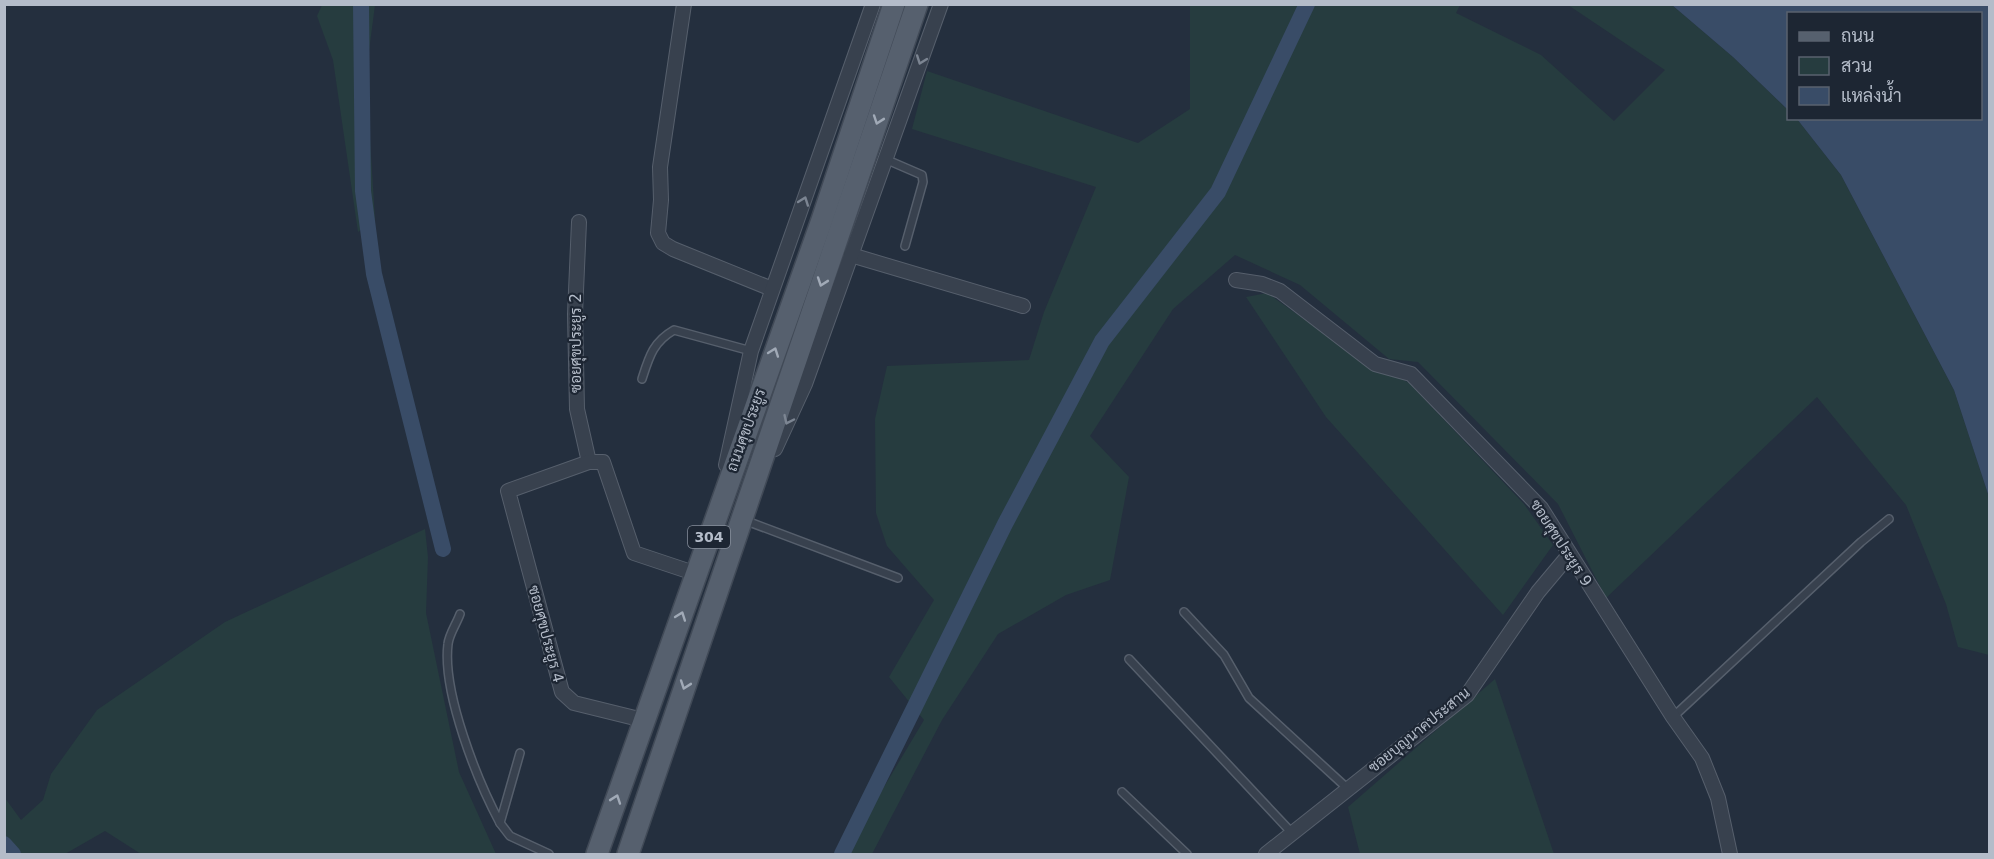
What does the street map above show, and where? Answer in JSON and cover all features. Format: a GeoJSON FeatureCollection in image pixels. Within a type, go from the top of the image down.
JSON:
{"type":"FeatureCollection","features":[{"type":"Feature","properties":{"kind":"main road","name":"ถนนศุขประยูร"},"geometry":{"type":"LineString","coordinates":[[628,855],[740,523],[831,224],[894,4]]}},
{"type":"Feature","properties":{"kind":"main road","name":"ถนนศุขประยูร"},"geometry":{"type":"LineString","coordinates":[[597,855],[643,720],[697,574],[714,519],[917,4]]}},
{"type":"Feature","properties":{"kind":"street"},"geometry":{"type":"LineString","coordinates":[[684,4],[660,167],[661,200],[658,233],[663,243],[673,249],[772,289]]}},
{"type":"Feature","properties":{"kind":"street"},"geometry":{"type":"LineString","coordinates":[[714,519],[751,351],[873,4]]}},
{"type":"Feature","properties":{"kind":"street"},"geometry":{"type":"LineString","coordinates":[[740,523],[805,384],[941,4]]}},
{"type":"Feature","properties":{"kind":"street","name":"ซอยศุขประยูร 2"},"geometry":{"type":"LineString","coordinates":[[579,222],[575,314],[577,409],[589,462]]}},
{"type":"Feature","properties":{"kind":"street"},"geometry":{"type":"LineString","coordinates":[[851,255],[1023,306]]}},
{"type":"Feature","properties":{"kind":"street","name":"ซอยศุขประยูร 9"},"geometry":{"type":"LineString","coordinates":[[1236,280],[1262,284],[1280,291],[1376,364],[1411,374],[1541,508],[1673,717],[1702,758],[1718,798],[1731,855]]}},
{"type":"Feature","properties":{"kind":"street"},"geometry":{"type":"LineString","coordinates":[[589,462],[600,460],[606,466],[632,550],[636,555],[697,574]]}},
{"type":"Feature","properties":{"kind":"street","name":"ซอยศุขประยูร 4"},"geometry":{"type":"LineString","coordinates":[[589,462],[508,491],[562,692],[574,703],[643,720]]}},
{"type":"Feature","properties":{"kind":"street","name":"ซอยบุญนาคประสาน"},"geometry":{"type":"LineString","coordinates":[[1266,855],[1347,788],[1467,695],[1538,592],[1569,555]]}},
{"type":"Feature","properties":{"kind":"lane"},"geometry":{"type":"LineString","coordinates":[[885,159],[922,175],[923,182],[905,246]]}},
{"type":"Feature","properties":{"kind":"lane"},"geometry":{"type":"LineString","coordinates":[[642,379],[659,338],[674,330],[751,351]]}},
{"type":"Feature","properties":{"kind":"lane"},"geometry":{"type":"LineString","coordinates":[[1673,717],[1861,542],[1889,519]]}},
{"type":"Feature","properties":{"kind":"lane"},"geometry":{"type":"LineString","coordinates":[[740,523],[898,578]]}},
{"type":"Feature","properties":{"kind":"lane"},"geometry":{"type":"LineString","coordinates":[[1184,612],[1224,655],[1250,698],[1347,788]]}},
{"type":"Feature","properties":{"kind":"lane"},"geometry":{"type":"LineString","coordinates":[[460,614],[448,643],[452,702],[487,799],[510,836],[549,855]]}},
{"type":"Feature","properties":{"kind":"lane"},"geometry":{"type":"LineString","coordinates":[[1129,659],[1292,833]]}},
{"type":"Feature","properties":{"kind":"lane"},"geometry":{"type":"LineString","coordinates":[[500,823],[520,753]]}},
{"type":"Feature","properties":{"kind":"lane"},"geometry":{"type":"LineString","coordinates":[[1122,792],[1187,855]]}},
{"type":"Feature","properties":{"kind":"green space"},"geometry":{"type":"Polygon","coordinates":[[[322,5],[375,5],[366,74],[375,219],[358,232],[333,60],[317,16],[322,5]]]}},
{"type":"Feature","properties":{"kind":"green space"},"geometry":{"type":"Polygon","coordinates":[[[1190,5],[1460,5],[1456,13],[1541,55],[1614,121],[1665,70],[1568,5],[1672,5],[1733,57],[1787,109],[1787,120],[1798,120],[1841,175],[1954,390],[1989,497],[1989,655],[1958,647],[1946,604],[1906,505],[1817,397],[1606,598],[1558,504],[1418,362],[1389,359],[1300,285],[1235,255],[1173,309],[1090,436],[1129,477],[1110,580],[1066,595],[998,634],[942,720],[872,854],[844,854],[924,720],[889,677],[934,600],[887,546],[876,513],[875,419],[887,366],[1029,360],[1044,312],[1096,187],[912,129],[927,71],[1138,143],[1190,109],[1190,5]]]}},
{"type":"Feature","properties":{"kind":"green space"},"geometry":{"type":"Polygon","coordinates":[[[1267,293],[1325,334],[1409,383],[1524,504],[1553,545],[1503,615],[1326,417],[1246,297],[1267,293]]]}},
{"type":"Feature","properties":{"kind":"green space"},"geometry":{"type":"Polygon","coordinates":[[[425,529],[428,557],[426,613],[459,772],[496,854],[141,854],[105,831],[65,854],[5,854],[5,798],[21,820],[43,800],[51,774],[97,710],[225,622],[425,529]]]}},
{"type":"Feature","properties":{"kind":"green space"},"geometry":{"type":"Polygon","coordinates":[[[1495,679],[1554,854],[1360,854],[1348,807],[1495,679]]]}},
{"type":"Feature","properties":{"kind":"water"},"geometry":{"type":"Polygon","coordinates":[[[1672,5],[1989,5],[1989,497],[1954,390],[1841,175],[1798,120],[1982,120],[1982,12],[1787,12],[1787,109],[1733,57],[1672,5]]]}},
{"type":"Feature","properties":{"kind":"waterway"},"geometry":{"type":"LineString","coordinates":[[361,4],[363,191],[374,274],[443,549]]}},
{"type":"Feature","properties":{"kind":"waterway"},"geometry":{"type":"LineString","coordinates":[[842,854],[1005,524],[1102,341],[1218,192],[1307,4]]}},
{"type":"Feature","properties":{"kind":"waterway"},"geometry":{"type":"LineString","coordinates":[[4,844],[13,854]]}}]}
